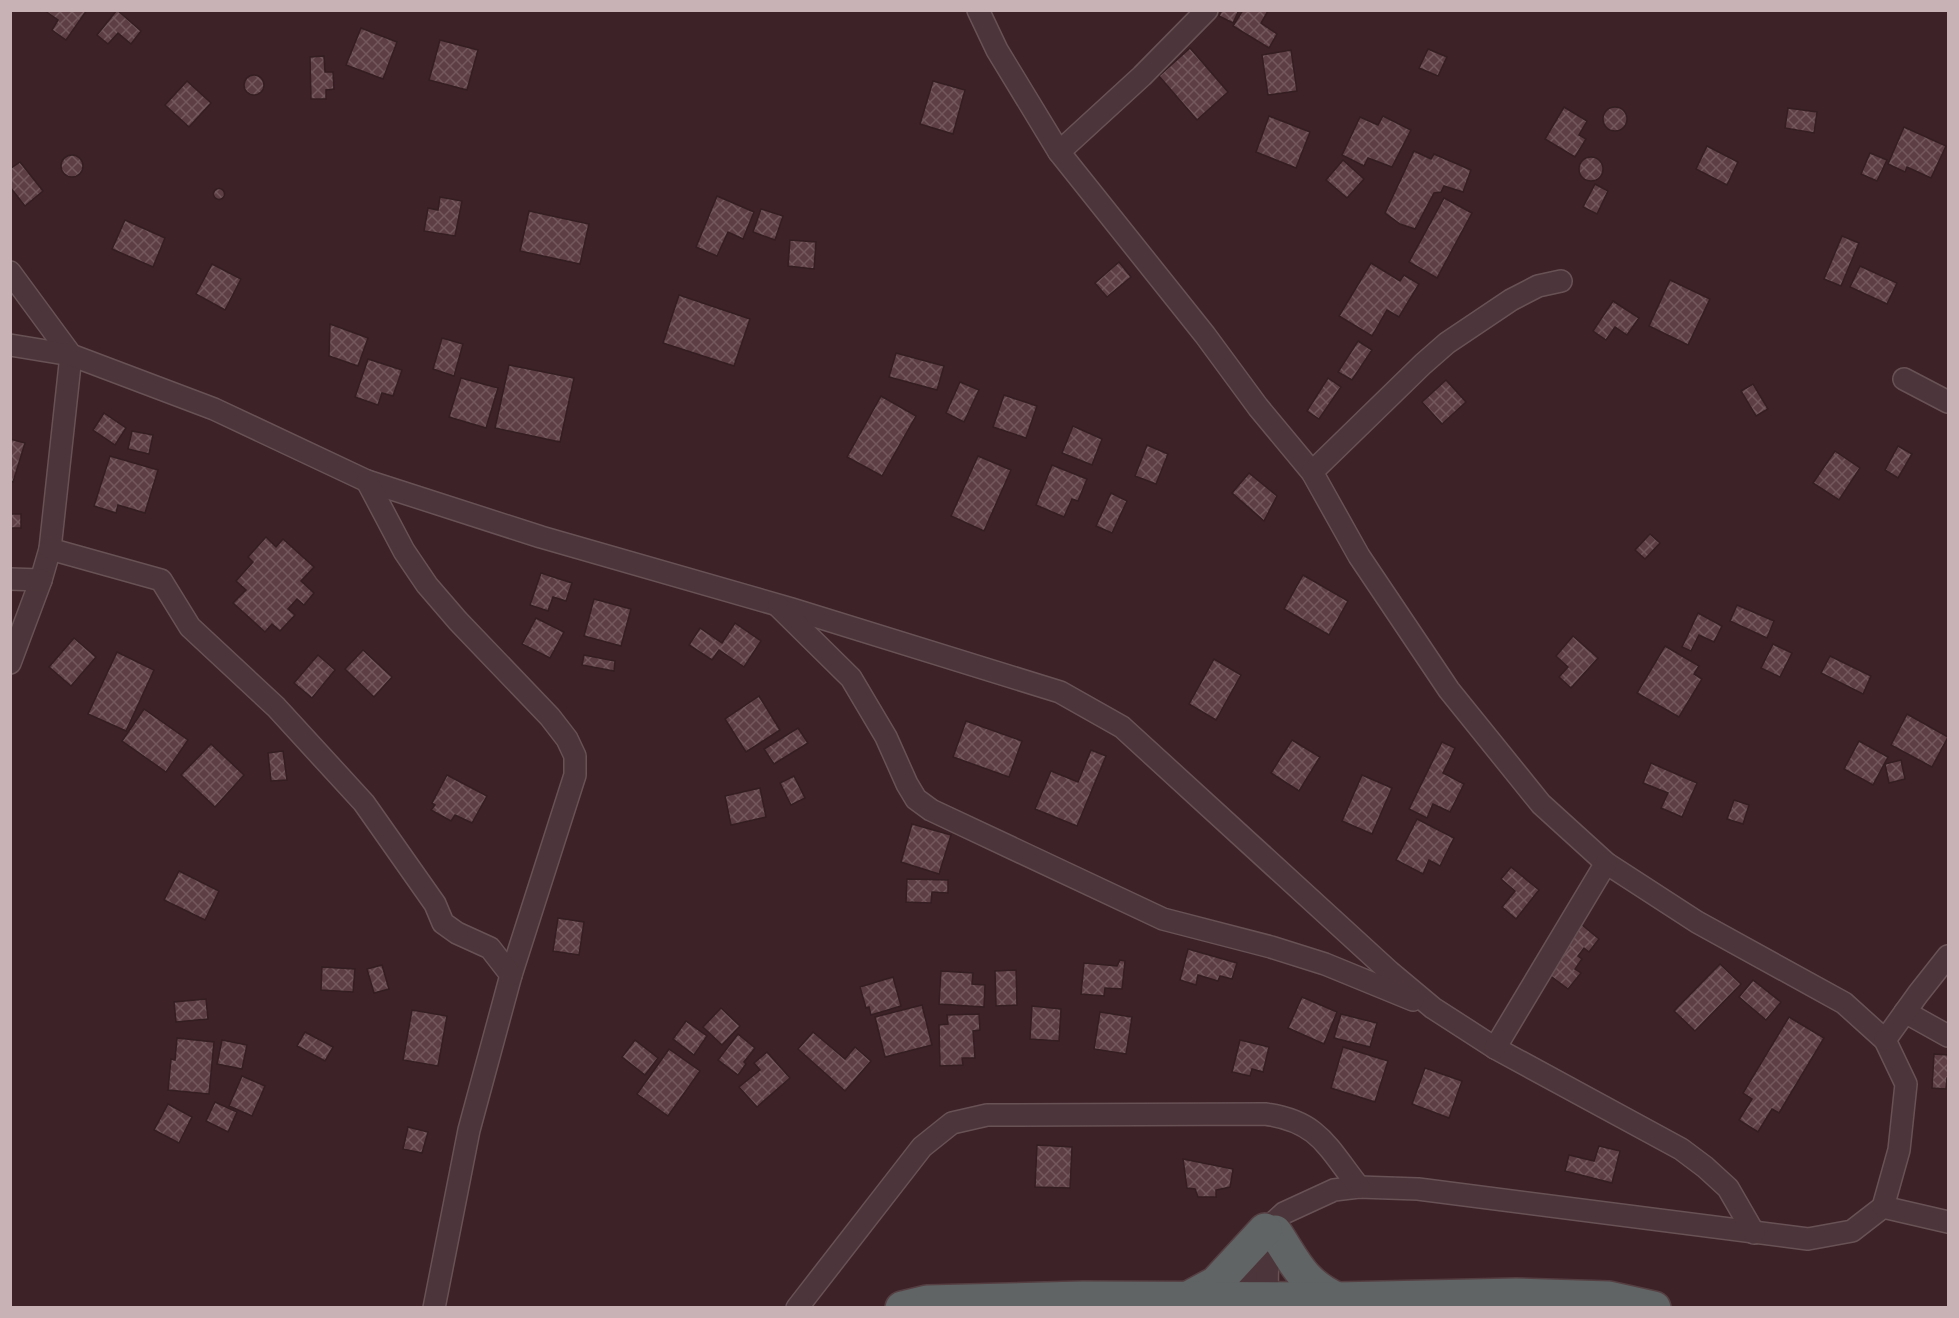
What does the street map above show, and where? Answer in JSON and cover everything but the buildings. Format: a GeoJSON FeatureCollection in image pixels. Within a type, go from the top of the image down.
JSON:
{"type":"FeatureCollection","features":[{"type":"Feature","properties":{"kind":"highway"},"geometry":{"type":"LineString","coordinates":[[1190,1297],[1216,1283],[1274,1225],[1300,1272],[1320,1291],[1337,1299]]}},
{"type":"Feature","properties":{"kind":"highway"},"geometry":{"type":"LineString","coordinates":[[902,1308],[927,1302],[1190,1297],[1258,1303],[1337,1299],[1539,1296],[1609,1298],[1654,1308]]}},
{"type":"Feature","properties":{"kind":"street"},"geometry":{"type":"LineString","coordinates":[[978,10],[997,50],[1059,152],[1205,335],[1257,407],[1312,472],[1359,556],[1449,690],[1542,804],[1606,863],[1696,922],[1844,1004],[1886,1040],[1906,1084],[1899,1150],[1883,1207],[1852,1231],[1808,1239],[1418,1189],[1359,1187],[1334,1190],[1274,1225],[1266,1276],[1258,1303]]}},
{"type":"Feature","properties":{"kind":"street"},"geometry":{"type":"LineString","coordinates":[[1059,152],[1142,76],[1207,10]]}},
{"type":"Feature","properties":{"kind":"street"},"geometry":{"type":"LineString","coordinates":[[10,272],[71,355],[50,549],[10,663]]}},
{"type":"Feature","properties":{"kind":"street"},"geometry":{"type":"LineString","coordinates":[[1312,472],[1447,343],[1510,300],[1538,286],[1561,281]]}},
{"type":"Feature","properties":{"kind":"street"},"geometry":{"type":"LineString","coordinates":[[10,345],[71,355],[214,409],[367,481],[542,537],[776,604],[1060,692],[1122,727],[1433,1008],[1495,1048],[1681,1149],[1705,1167],[1728,1188],[1754,1233]]}},
{"type":"Feature","properties":{"kind":"street"},"geometry":{"type":"LineString","coordinates":[[1905,379],[1948,402]]}},
{"type":"Feature","properties":{"kind":"street"},"geometry":{"type":"LineString","coordinates":[[367,481],[404,551],[427,585],[458,621],[550,717],[567,739],[575,756],[575,775],[511,975],[468,1130],[434,1308]]}},
{"type":"Feature","properties":{"kind":"street"},"geometry":{"type":"LineString","coordinates":[[50,549],[162,580],[190,627],[276,707],[364,802],[435,904],[443,923],[490,948],[511,975]]}},
{"type":"Feature","properties":{"kind":"street"},"geometry":{"type":"LineString","coordinates":[[10,579],[41,580]]}},
{"type":"Feature","properties":{"kind":"street"},"geometry":{"type":"LineString","coordinates":[[776,604],[851,678],[886,736],[916,799],[931,810],[1163,919],[1271,947],[1325,964],[1433,1008]]}},
{"type":"Feature","properties":{"kind":"street"},"geometry":{"type":"LineString","coordinates":[[1495,1048],[1606,863]]}},
{"type":"Feature","properties":{"kind":"street"},"geometry":{"type":"LineString","coordinates":[[1886,1040],[1948,957]]}},
{"type":"Feature","properties":{"kind":"street"},"geometry":{"type":"LineString","coordinates":[[1905,1012],[1948,1036]]}},
{"type":"Feature","properties":{"kind":"street"},"geometry":{"type":"LineString","coordinates":[[797,1308],[922,1147],[952,1123],[987,1115],[1265,1114],[1284,1117],[1304,1125],[1325,1140],[1359,1187]]}},
{"type":"Feature","properties":{"kind":"street"},"geometry":{"type":"LineString","coordinates":[[1883,1207],[1948,1222]]}}]}
